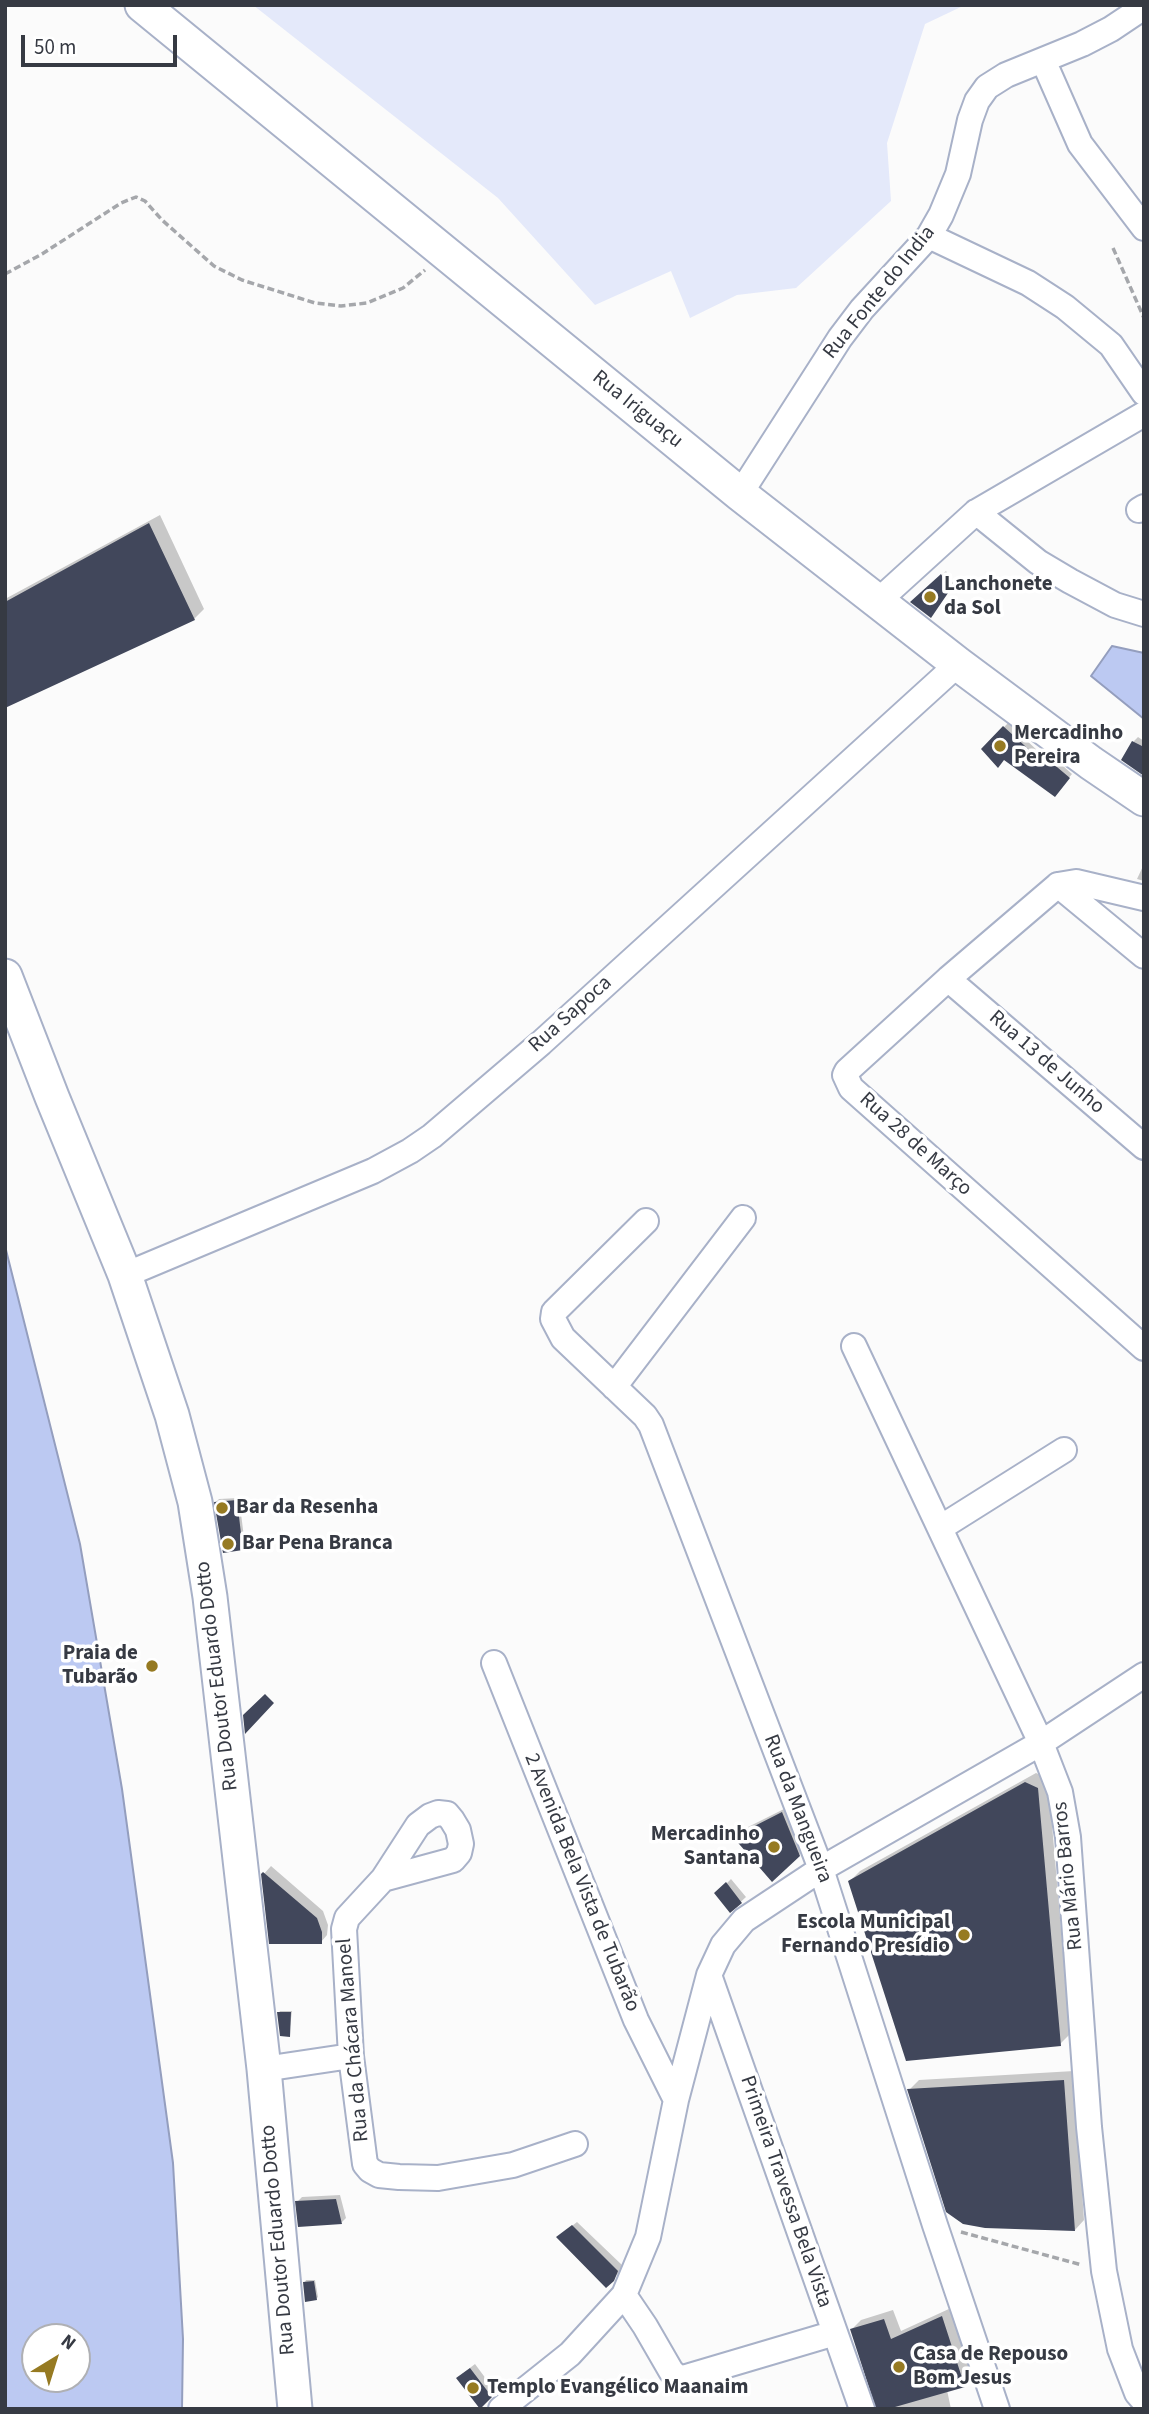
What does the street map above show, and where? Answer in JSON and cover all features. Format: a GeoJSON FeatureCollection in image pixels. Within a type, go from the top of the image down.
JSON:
{"type":"FeatureCollection","features":[{"type":"Feature","properties":{"kind":"main road","name":"Rua Iriguaçu"},"geometry":{"type":"LineString","coordinates":[[142,5],[740,494],[958,664],[1091,764],[1144,799]]}},
{"type":"Feature","properties":{"kind":"main road","name":"Rua Doutor Eduardo Dotto"},"geometry":{"type":"LineString","coordinates":[[5,976],[125,1275],[172,1415],[195,1502],[210,1598],[264,2069],[295,2409]]}},
{"type":"Feature","properties":{"kind":"street","name":"Rua Fonte do India"},"geometry":{"type":"LineString","coordinates":[[740,494],[840,338],[862,309],[929,236],[958,174],[970,120],[977,101],[987,87],[1006,75],[1111,29],[1144,7]]}},
{"type":"Feature","properties":{"kind":"street"},"geometry":{"type":"LineString","coordinates":[[1043,61],[1080,144],[1144,228]]}},
{"type":"Feature","properties":{"kind":"street"},"geometry":{"type":"LineString","coordinates":[[929,236],[1028,283],[1065,307],[1111,345],[1144,393]]}},
{"type":"Feature","properties":{"kind":"street"},"geometry":{"type":"LineString","coordinates":[[877,602],[976,512],[1144,414]]}},
{"type":"Feature","properties":{"kind":"street"},"geometry":{"type":"LineString","coordinates":[[976,512],[1038,562],[1070,582],[1115,605],[1144,614]]}},
{"type":"Feature","properties":{"kind":"street","name":"Rua Sapoca"},"geometry":{"type":"LineString","coordinates":[[125,1275],[373,1171],[432,1136],[541,1043],[958,664]]}},
{"type":"Feature","properties":{"kind":"street"},"geometry":{"type":"LineString","coordinates":[[1058,884],[1076,882],[1144,898]]}},
{"type":"Feature","properties":{"kind":"street"},"geometry":{"type":"LineString","coordinates":[[1058,884],[1144,956]]}},
{"type":"Feature","properties":{"kind":"street","name":"Rua 28 de Março"},"geometry":{"type":"LineString","coordinates":[[1058,884],[847,1070],[846,1080],[851,1088],[1144,1348]]}},
{"type":"Feature","properties":{"kind":"street","name":"Rua 13 de Junho"},"geometry":{"type":"LineString","coordinates":[[948,979],[1144,1147]]}},
{"type":"Feature","properties":{"kind":"street"},"geometry":{"type":"LineString","coordinates":[[646,1221],[554,1312],[556,1327],[563,1338],[614,1387],[743,1218]]}},
{"type":"Feature","properties":{"kind":"street","name":"Rua Mário Barros"},"geometry":{"type":"LineString","coordinates":[[854,1346],[1041,1743],[1060,1792],[1068,1837],[1089,2127],[1104,2271],[1120,2349],[1137,2393],[1144,2401]]}},
{"type":"Feature","properties":{"kind":"street","name":"Rua da Mangueira"},"geometry":{"type":"LineString","coordinates":[[614,1387],[651,1425],[821,1869],[997,2409]]}},
{"type":"Feature","properties":{"kind":"street"},"geometry":{"type":"LineString","coordinates":[[940,1528],[1063,1450]]}},
{"type":"Feature","properties":{"kind":"street","name":"2 Avenida Bela Vista de Tubarão"},"geometry":{"type":"LineString","coordinates":[[494,1663],[631,2007],[676,2100]]}},
{"type":"Feature","properties":{"kind":"street"},"geometry":{"type":"LineString","coordinates":[[500,2409],[570,2354],[624,2295],[648,2237],[676,2100],[709,1975],[723,1945],[744,1920],[821,1869],[1041,1743],[1144,1675]]}},
{"type":"Feature","properties":{"kind":"street","name":"Rua da Chácara Manoel"},"geometry":{"type":"LineString","coordinates":[[383,1879],[346,1918],[344,1929],[351,2056],[365,2164],[379,2175],[438,2178],[513,2165],[575,2144]]}},
{"type":"Feature","properties":{"kind":"street","name":"Primeira Travessa Bela Vista"},"geometry":{"type":"LineString","coordinates":[[709,1975],[862,2409]]}},
{"type":"Feature","properties":{"kind":"street"},"geometry":{"type":"LineString","coordinates":[[264,2069],[351,2056]]}},
{"type":"Feature","properties":{"kind":"street"},"geometry":{"type":"LineString","coordinates":[[624,2295],[671,2371],[683,2378],[835,2333]]}},
{"type":"Feature","properties":{"kind":"path"},"geometry":{"type":"LineString","coordinates":[[5,274],[42,254],[121,203],[136,197],[145,201],[162,220],[214,266],[242,280],[314,303],[341,306],[367,303],[403,288],[444,254]]}},
{"type":"Feature","properties":{"kind":"path"},"geometry":{"type":"LineString","coordinates":[[1113,248],[1144,318]]}},
{"type":"Feature","properties":{"kind":"path"},"geometry":{"type":"LineString","coordinates":[[935,2225],[1104,2271]]}},
{"type":"Feature","properties":{"kind":"shaded area"},"geometry":{"type":"Polygon","coordinates":[[[253,5],[965,5],[925,24],[887,143],[891,201],[796,288],[737,295],[690,318],[671,271],[595,305],[498,198],[253,5]]]}},
{"type":"Feature","properties":{"kind":"water"},"geometry":{"type":"Polygon","coordinates":[[[1112,646],[1144,653],[1144,719],[1091,676],[1112,646]]]}},
{"type":"Feature","properties":{"kind":"water"},"geometry":{"type":"Polygon","coordinates":[[[5,1246],[80,1544],[122,1789],[173,2163],[183,2339],[182,2409],[5,2409],[5,1246]]]}},
{"type":"Feature","properties":{"kind":"building"},"geometry":{"type":"Polygon","coordinates":[[[149,523],[195,620],[5,708],[5,602],[149,523]]]}},
{"type":"Feature","properties":{"kind":"building"},"geometry":{"type":"Polygon","coordinates":[[[941,574],[950,590],[931,618],[910,602],[941,574]]]}},
{"type":"Feature","properties":{"kind":"building"},"geometry":{"type":"Polygon","coordinates":[[[1003,726],[1035,755],[1038,751],[1070,778],[1055,797],[1004,760],[998,768],[981,749],[1003,726]]]}},
{"type":"Feature","properties":{"kind":"building"},"geometry":{"type":"Polygon","coordinates":[[[1132,741],[1144,747],[1144,776],[1121,760],[1132,741]]]}},
{"type":"Feature","properties":{"kind":"building"},"geometry":{"type":"Polygon","coordinates":[[[237,1500],[243,1550],[223,1553],[214,1502],[237,1500]]]}},
{"type":"Feature","properties":{"kind":"building"},"geometry":{"type":"Polygon","coordinates":[[[265,1694],[274,1703],[245,1734],[243,1715],[265,1694]]]}},
{"type":"Feature","properties":{"kind":"building"},"geometry":{"type":"Polygon","coordinates":[[[1025,1782],[1038,1788],[1061,2046],[906,2061],[848,1881],[1025,1782]]]}},
{"type":"Feature","properties":{"kind":"building"},"geometry":{"type":"Polygon","coordinates":[[[782,1812],[800,1856],[772,1882],[733,1837],[782,1812]]]}},
{"type":"Feature","properties":{"kind":"building"},"geometry":{"type":"Polygon","coordinates":[[[263,1872],[317,1918],[322,1932],[322,1944],[269,1944],[261,1874],[263,1872]]]}},
{"type":"Feature","properties":{"kind":"building"},"geometry":{"type":"Polygon","coordinates":[[[726,1882],[742,1903],[730,1913],[714,1893],[726,1882]]]}},
{"type":"Feature","properties":{"kind":"building"},"geometry":{"type":"Polygon","coordinates":[[[277,2012],[291,2012],[290,2037],[280,2036],[277,2012]]]}},
{"type":"Feature","properties":{"kind":"building"},"geometry":{"type":"Polygon","coordinates":[[[1064,2080],[1075,2231],[985,2228],[963,2224],[946,2212],[907,2089],[1064,2080]]]}},
{"type":"Feature","properties":{"kind":"building"},"geometry":{"type":"Polygon","coordinates":[[[336,2199],[342,2224],[298,2227],[295,2201],[336,2199]]]}},
{"type":"Feature","properties":{"kind":"building"},"geometry":{"type":"Polygon","coordinates":[[[572,2225],[618,2271],[614,2281],[606,2288],[556,2237],[572,2225]]]}},
{"type":"Feature","properties":{"kind":"building"},"geometry":{"type":"Polygon","coordinates":[[[314,2281],[317,2300],[305,2302],[303,2282],[314,2281]]]}},
{"type":"Feature","properties":{"kind":"building"},"geometry":{"type":"Polygon","coordinates":[[[942,2316],[965,2387],[888,2409],[876,2409],[850,2329],[884,2319],[891,2339],[942,2316]]]}},
{"type":"Feature","properties":{"kind":"building"},"geometry":{"type":"Polygon","coordinates":[[[470,2368],[492,2397],[480,2409],[456,2378],[470,2368]]]}},
{"type":"Feature","properties":{"kind":"place","name":"Lanchonete da Sol"},"geometry":{"type":"Point","coordinates":[930,597]}},
{"type":"Feature","properties":{"kind":"place","name":"Mercadinho Pereira"},"geometry":{"type":"Point","coordinates":[1000,746]}},
{"type":"Feature","properties":{"kind":"place","name":"Bar da Resenha"},"geometry":{"type":"Point","coordinates":[222,1508]}},
{"type":"Feature","properties":{"kind":"place","name":"Bar Pena Branca"},"geometry":{"type":"Point","coordinates":[228,1544]}},
{"type":"Feature","properties":{"kind":"place","name":"Praia de Tubarão"},"geometry":{"type":"Point","coordinates":[152,1666]}},
{"type":"Feature","properties":{"kind":"place","name":"Mercadinho Santana"},"geometry":{"type":"Point","coordinates":[774,1847]}},
{"type":"Feature","properties":{"kind":"place","name":"Escola Municipal Fernando Presídio"},"geometry":{"type":"Point","coordinates":[964,1935]}},
{"type":"Feature","properties":{"kind":"place","name":"Casa de Repouso Bom Jesus"},"geometry":{"type":"Point","coordinates":[899,2367]}},
{"type":"Feature","properties":{"kind":"place","name":"Templo Evangélico Maanaim"},"geometry":{"type":"Point","coordinates":[473,2388]}}]}
